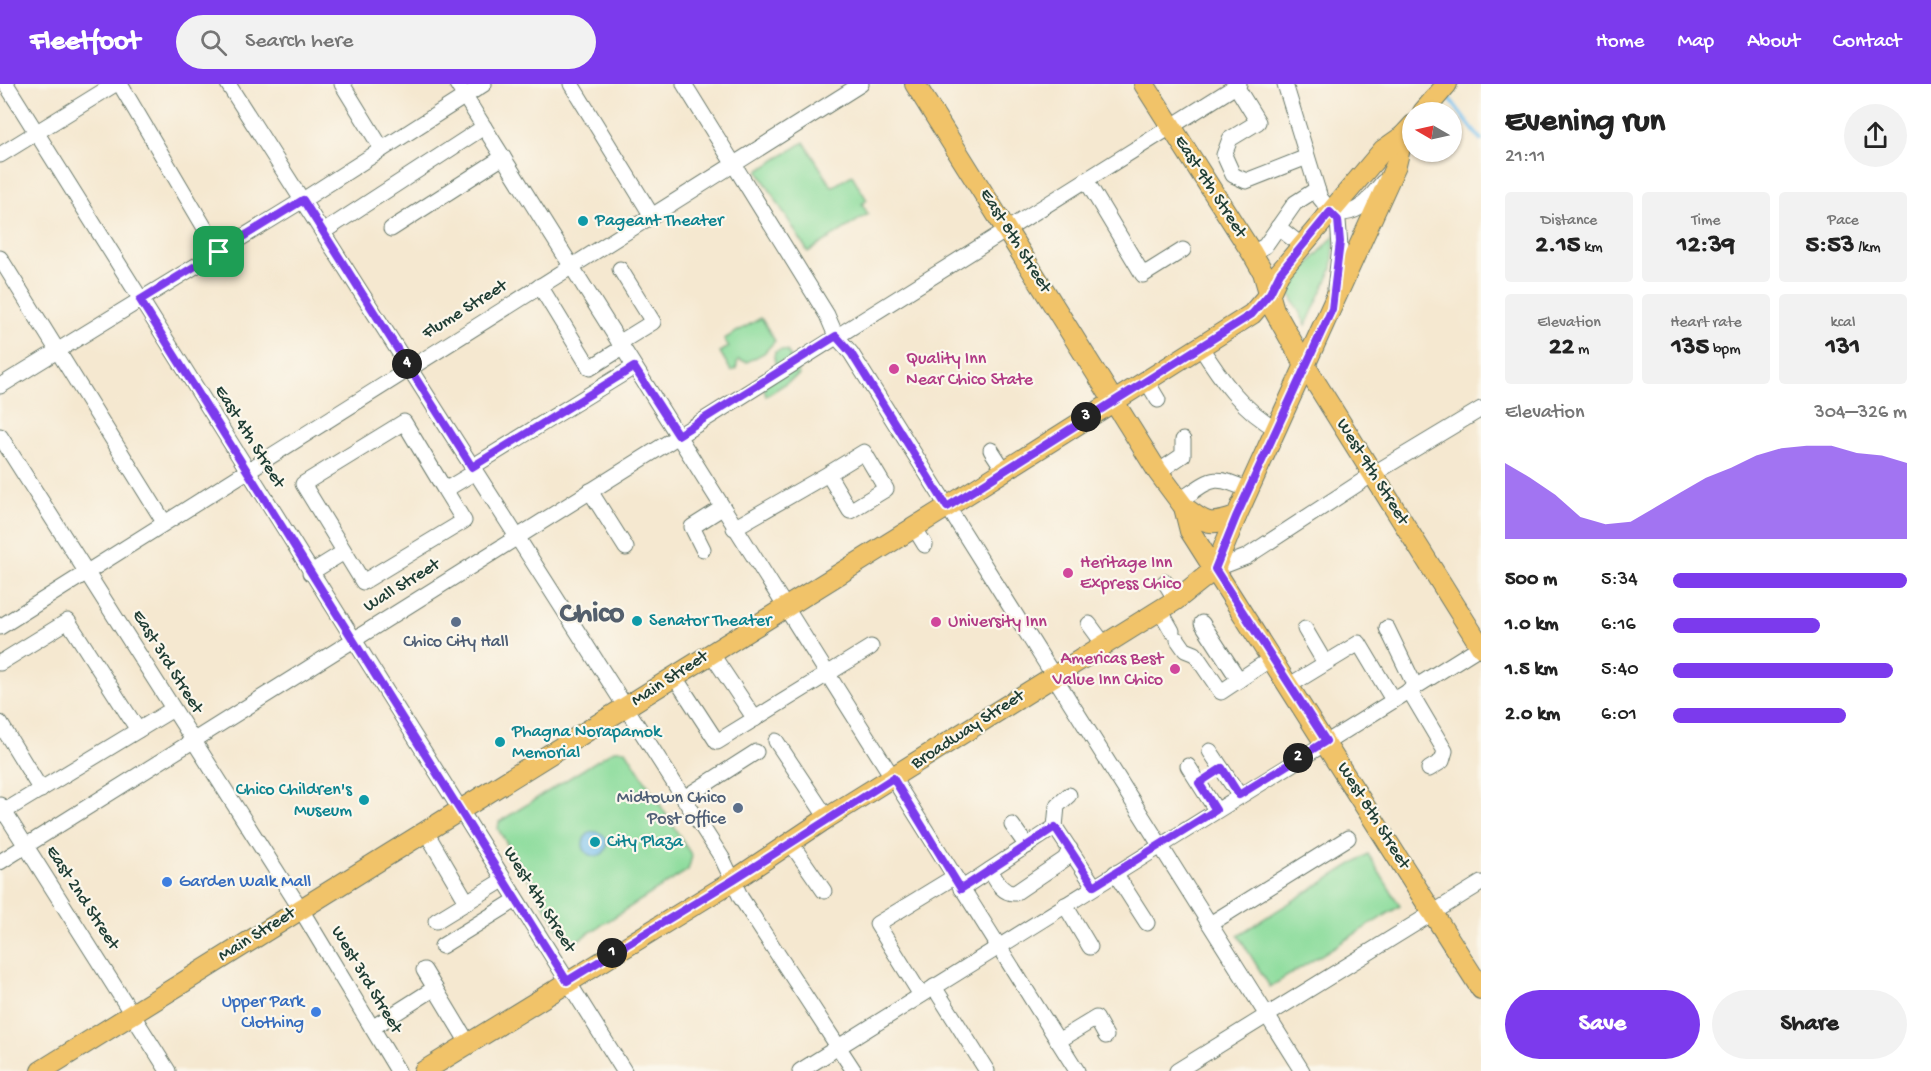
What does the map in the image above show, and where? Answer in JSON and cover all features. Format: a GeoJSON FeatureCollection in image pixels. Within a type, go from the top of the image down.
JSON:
{"type":"FeatureCollection","features":[{"type":"Feature","properties":{"kind":"main road","name":"East 8th Street"},"geometry":{"type":"LineString","coordinates":[[915,84],[1008,229],[1113,400]]}},
{"type":"Feature","properties":{"kind":"main road","name":"East 9th Street"},"geometry":{"type":"LineString","coordinates":[[1144,84],[1252,253],[1263,272],[1270,293]]}},
{"type":"Feature","properties":{"kind":"main road"},"geometry":{"type":"LineString","coordinates":[[1432,102],[1447,84]]}},
{"type":"Feature","properties":{"kind":"main road","name":"Main Street"},"geometry":{"type":"LineString","coordinates":[[41,1071],[132,1012],[460,811],[947,507],[1252,314],[1270,293],[1280,273],[1330,212],[1383,150],[1402,136]]}},
{"type":"Feature","properties":{"kind":"main road"},"geometry":{"type":"LineString","coordinates":[[1215,569],[1236,517],[1306,367],[1402,148]]}},
{"type":"Feature","properties":{"kind":"main road","name":"West 9th Street"},"geometry":{"type":"LineString","coordinates":[[1270,293],[1274,310],[1306,367],[1481,646]]}},
{"type":"Feature","properties":{"kind":"main road","name":"West 8th Street"},"geometry":{"type":"LineString","coordinates":[[1113,400],[1158,472],[1182,504],[1190,531],[1326,741],[1481,989]]}},
{"type":"Feature","properties":{"kind":"main road"},"geometry":{"type":"LineString","coordinates":[[1182,504],[1205,523],[1236,517]]}},
{"type":"Feature","properties":{"kind":"main road","name":"Broadway Street"},"geometry":{"type":"LineString","coordinates":[[424,1071],[733,880],[827,818],[1168,605],[1215,569]]}},
{"type":"Feature","properties":{"kind":"street","name":"East 4th Street"},"geometry":{"type":"LineString","coordinates":[[6,84],[460,811]]}},
{"type":"Feature","properties":{"kind":"street"},"geometry":{"type":"LineString","coordinates":[[0,155],[115,84]]}},
{"type":"Feature","properties":{"kind":"street"},"geometry":{"type":"LineString","coordinates":[[120,84],[219,252]]}},
{"type":"Feature","properties":{"kind":"street"},"geometry":{"type":"LineString","coordinates":[[228,84],[684,798],[723,860],[741,898],[854,1071]]}},
{"type":"Feature","properties":{"kind":"street"},"geometry":{"type":"LineString","coordinates":[[342,84],[382,149]]}},
{"type":"Feature","properties":{"kind":"street"},"geometry":{"type":"LineString","coordinates":[[0,386],[303,200],[382,149],[461,90],[484,84]]}},
{"type":"Feature","properties":{"kind":"street"},"geometry":{"type":"LineString","coordinates":[[571,84],[652,216]]}},
{"type":"Feature","properties":{"kind":"street"},"geometry":{"type":"LineString","coordinates":[[684,84],[827,315],[836,336],[851,353],[1302,1071]]}},
{"type":"Feature","properties":{"kind":"street","name":"Flume Street"},"geometry":{"type":"LineString","coordinates":[[0,627],[247,469],[861,84]]}},
{"type":"Feature","properties":{"kind":"street"},"geometry":{"type":"LineString","coordinates":[[1285,84],[1322,202],[1338,220],[1340,242],[1332,309]]}},
{"type":"Feature","properties":{"kind":"street"},"geometry":{"type":"LineString","coordinates":[[836,336],[1237,85],[1254,116],[1224,133],[1220,142],[1233,175],[1246,181],[1307,156]]}},
{"type":"Feature","properties":{"kind":"street"},"geometry":{"type":"LineString","coordinates":[[461,90],[997,947],[1077,1071]]}},
{"type":"Feature","properties":{"kind":"street"},"geometry":{"type":"LineString","coordinates":[[323,232],[484,127]]}},
{"type":"Feature","properties":{"kind":"street"},"geometry":{"type":"LineString","coordinates":[[392,229],[503,157]]}},
{"type":"Feature","properties":{"kind":"street"},"geometry":{"type":"LineString","coordinates":[[1330,212],[1345,214],[1359,208],[1396,165]]}},
{"type":"Feature","properties":{"kind":"street"},"geometry":{"type":"LineString","coordinates":[[1086,180],[1143,274],[1184,250]]}},
{"type":"Feature","properties":{"kind":"street"},"geometry":{"type":"LineString","coordinates":[[1252,253],[1265,246],[1295,202],[1317,189]]}},
{"type":"Feature","properties":{"kind":"street"},"geometry":{"type":"LineString","coordinates":[[1278,227],[1302,246]]}},
{"type":"Feature","properties":{"kind":"street"},"geometry":{"type":"LineString","coordinates":[[0,258],[164,522]]}},
{"type":"Feature","properties":{"kind":"street"},"geometry":{"type":"LineString","coordinates":[[540,286],[590,368],[653,322],[620,269]]}},
{"type":"Feature","properties":{"kind":"street","name":"Wall Street"},"geometry":{"type":"LineString","coordinates":[[0,862],[836,336]]}},
{"type":"Feature","properties":{"kind":"street"},"geometry":{"type":"LineString","coordinates":[[1200,346],[1233,392],[1259,419],[1277,429]]}},
{"type":"Feature","properties":{"kind":"street"},"geometry":{"type":"LineString","coordinates":[[445,490],[634,367]]}},
{"type":"Feature","properties":{"kind":"street"},"geometry":{"type":"LineString","coordinates":[[1146,380],[1158,400]]}},
{"type":"Feature","properties":{"kind":"street","name":"Broadway Street"},"geometry":{"type":"LineString","coordinates":[[1215,569],[1246,557],[1373,474],[1481,409]]}},
{"type":"Feature","properties":{"kind":"street"},"geometry":{"type":"LineString","coordinates":[[404,423],[445,490],[464,521],[363,582],[303,484],[404,423]]}},
{"type":"Feature","properties":{"kind":"street","name":"East 3rd Street"},"geometry":{"type":"LineString","coordinates":[[0,436],[300,908]]}},
{"type":"Feature","properties":{"kind":"street"},"geometry":{"type":"LineString","coordinates":[[1158,472],[1183,455],[1183,440]]}},
{"type":"Feature","properties":{"kind":"street"},"geometry":{"type":"LineString","coordinates":[[991,450],[1004,470]]}},
{"type":"Feature","properties":{"kind":"street"},"geometry":{"type":"LineString","coordinates":[[734,528],[828,474]]}},
{"type":"Feature","properties":{"kind":"street"},"geometry":{"type":"LineString","coordinates":[[1182,504],[1213,480],[1223,478],[1248,490]]}},
{"type":"Feature","properties":{"kind":"street"},"geometry":{"type":"LineString","coordinates":[[590,491],[626,548]]}},
{"type":"Feature","properties":{"kind":"street"},"geometry":{"type":"LineString","coordinates":[[703,549],[692,527],[722,508]]}},
{"type":"Feature","properties":{"kind":"street"},"geometry":{"type":"LineString","coordinates":[[914,527],[925,545]]}},
{"type":"Feature","properties":{"kind":"street"},"geometry":{"type":"LineString","coordinates":[[310,573],[344,552]]}},
{"type":"Feature","properties":{"kind":"street"},"geometry":{"type":"LineString","coordinates":[[1165,582],[1175,636],[1185,650],[1195,654],[1221,692],[1272,658]]}},
{"type":"Feature","properties":{"kind":"street"},"geometry":{"type":"LineString","coordinates":[[0,663],[68,621],[138,730]]}},
{"type":"Feature","properties":{"kind":"street"},"geometry":{"type":"LineString","coordinates":[[1202,623],[1239,680]]}},
{"type":"Feature","properties":{"kind":"street"},"geometry":{"type":"LineString","coordinates":[[1089,624],[1103,644]]}},
{"type":"Feature","properties":{"kind":"street"},"geometry":{"type":"LineString","coordinates":[[1387,628],[1412,688],[1445,751],[1442,761],[1429,769]]}},
{"type":"Feature","properties":{"kind":"street"},"geometry":{"type":"LineString","coordinates":[[1305,629],[1325,663]]}},
{"type":"Feature","properties":{"kind":"street"},"geometry":{"type":"LineString","coordinates":[[1290,685],[1359,643],[1393,700]]}},
{"type":"Feature","properties":{"kind":"street"},"geometry":{"type":"LineString","coordinates":[[802,1071],[1239,795],[1481,646]]}},
{"type":"Feature","properties":{"kind":"street"},"geometry":{"type":"LineString","coordinates":[[674,676],[717,742],[871,647]]}},
{"type":"Feature","properties":{"kind":"street"},"geometry":{"type":"LineString","coordinates":[[711,653],[755,719]]}},
{"type":"Feature","properties":{"kind":"street"},"geometry":{"type":"LineString","coordinates":[[1,810],[41,790],[173,709]]}},
{"type":"Feature","properties":{"kind":"street"},"geometry":{"type":"LineString","coordinates":[[0,723],[41,790]]}},
{"type":"Feature","properties":{"kind":"street"},"geometry":{"type":"LineString","coordinates":[[776,741],[827,818]]}},
{"type":"Feature","properties":{"kind":"street"},"geometry":{"type":"LineString","coordinates":[[1210,751],[1239,795]]}},
{"type":"Feature","properties":{"kind":"street"},"geometry":{"type":"LineString","coordinates":[[684,798],[756,753]]}},
{"type":"Feature","properties":{"kind":"street"},"geometry":{"type":"LineString","coordinates":[[1188,766],[1216,810]]}},
{"type":"Feature","properties":{"kind":"street"},"geometry":{"type":"LineString","coordinates":[[1199,783],[1222,768]]}},
{"type":"Feature","properties":{"kind":"street"},"geometry":{"type":"LineString","coordinates":[[1069,795],[1057,806],[1055,827],[1094,886]]}},
{"type":"Feature","properties":{"kind":"street","name":"East 2nd Street"},"geometry":{"type":"LineString","coordinates":[[1,810],[168,1071]]}},
{"type":"Feature","properties":{"kind":"street","name":"West 4th Street"},"geometry":{"type":"LineString","coordinates":[[460,811],[624,1071]]}},
{"type":"Feature","properties":{"kind":"street"},"geometry":{"type":"LineString","coordinates":[[1012,825],[1027,846]]}},
{"type":"Feature","properties":{"kind":"street"},"geometry":{"type":"LineString","coordinates":[[987,1071],[878,924],[957,883],[990,870],[1055,827]]}},
{"type":"Feature","properties":{"kind":"street"},"geometry":{"type":"LineString","coordinates":[[426,832],[467,902]]}},
{"type":"Feature","properties":{"kind":"street"},"geometry":{"type":"LineString","coordinates":[[1210,924],[1348,838]]}},
{"type":"Feature","properties":{"kind":"street"},"geometry":{"type":"LineString","coordinates":[[790,842],[824,891]]}},
{"type":"Feature","properties":{"kind":"street"},"geometry":{"type":"LineString","coordinates":[[990,870],[1002,888],[1009,893],[1015,893],[1065,859],[1070,849]]}},
{"type":"Feature","properties":{"kind":"street"},"geometry":{"type":"LineString","coordinates":[[1115,873],[1147,923]]}},
{"type":"Feature","properties":{"kind":"street"},"geometry":{"type":"LineString","coordinates":[[436,921],[503,880]]}},
{"type":"Feature","properties":{"kind":"street"},"geometry":{"type":"LineString","coordinates":[[1177,1071],[1481,883]]}},
{"type":"Feature","properties":{"kind":"street"},"geometry":{"type":"LineString","coordinates":[[442,946],[516,900]]}},
{"type":"Feature","properties":{"kind":"street"},"geometry":{"type":"LineString","coordinates":[[1065,905],[1090,947]]}},
{"type":"Feature","properties":{"kind":"street","name":"West 3rd Street"},"geometry":{"type":"LineString","coordinates":[[300,908],[398,1071]]}},
{"type":"Feature","properties":{"kind":"street"},"geometry":{"type":"LineString","coordinates":[[424,970],[468,1043]]}},
{"type":"Feature","properties":{"kind":"street"},"geometry":{"type":"LineString","coordinates":[[372,1028],[435,988]]}},
{"type":"Feature","properties":{"kind":"street"},"geometry":{"type":"LineString","coordinates":[[1058,1041],[1096,1018],[1106,1036]]}},
{"type":"Feature","properties":{"kind":"green space"},"geometry":{"type":"Polygon","coordinates":[[[804,142],[832,187],[852,175],[867,200],[862,204],[868,214],[808,252],[758,171],[804,142]]]}},
{"type":"Feature","properties":{"kind":"green space"},"geometry":{"type":"Polygon","coordinates":[[[1335,235],[1332,269],[1306,325],[1287,288],[1335,235]]]}},
{"type":"Feature","properties":{"kind":"green space"},"geometry":{"type":"Polygon","coordinates":[[[761,318],[775,341],[764,353],[747,362],[738,360],[736,369],[731,371],[720,352],[729,347],[724,339],[761,318]]]}},
{"type":"Feature","properties":{"kind":"green space"},"geometry":{"type":"Polygon","coordinates":[[[787,351],[799,375],[766,396],[763,384],[776,367],[775,352],[787,351]]]}},
{"type":"Feature","properties":{"kind":"green space","name":"City Plaza"},"geometry":{"type":"Polygon","coordinates":[[[614,750],[626,750],[692,856],[688,870],[575,942],[566,941],[498,829],[499,822],[614,750]]]}},
{"type":"Feature","properties":{"kind":"green space"},"geometry":{"type":"Polygon","coordinates":[[[1368,854],[1400,906],[1270,987],[1238,935],[1368,854]]]}},
{"type":"Feature","properties":{"kind":"water"},"geometry":{"type":"Polygon","coordinates":[[[595,832],[600,833],[606,839],[606,849],[600,855],[595,856],[590,855],[584,849],[583,844],[584,839],[590,833],[595,832]]]}},
{"type":"Feature","properties":{"kind":"waterway"},"geometry":{"type":"LineString","coordinates":[[1446,94],[1481,140]]}},
{"type":"Feature","properties":{"kind":"place","name":"Pageant Theater"},"geometry":{"type":"Point","coordinates":[583,221]}},
{"type":"Feature","properties":{"kind":"place","name":"Quality Inn Near Chico State"},"geometry":{"type":"Point","coordinates":[894,369]}},
{"type":"Feature","properties":{"kind":"place","name":"Heritage Inn Express Chico"},"geometry":{"type":"Point","coordinates":[1068,573]}},
{"type":"Feature","properties":{"kind":"place","name":"Senator Theater"},"geometry":{"type":"Point","coordinates":[637,621]}},
{"type":"Feature","properties":{"kind":"place","name":"Chico City Hall"},"geometry":{"type":"Point","coordinates":[456,622]}},
{"type":"Feature","properties":{"kind":"place","name":"University Inn"},"geometry":{"type":"Point","coordinates":[936,622]}},
{"type":"Feature","properties":{"kind":"place","name":"Americas Best Value Inn Chico"},"geometry":{"type":"Point","coordinates":[1175,669]}},
{"type":"Feature","properties":{"kind":"place","name":"Phagna Norapamok Memorial"},"geometry":{"type":"Point","coordinates":[500,742]}},
{"type":"Feature","properties":{"kind":"place","name":"Chico Children's Museum"},"geometry":{"type":"Point","coordinates":[364,800]}},
{"type":"Feature","properties":{"kind":"place","name":"Midtown Chico Post Office"},"geometry":{"type":"Point","coordinates":[738,808]}},
{"type":"Feature","properties":{"kind":"place","name":"City Plaza"},"geometry":{"type":"Point","coordinates":[595,842]}},
{"type":"Feature","properties":{"kind":"place","name":"Garden Walk Mall"},"geometry":{"type":"Point","coordinates":[167,882]}},
{"type":"Feature","properties":{"kind":"place","name":"Upper Park Clothing"},"geometry":{"type":"Point","coordinates":[316,1012]}},
{"type":"Feature","properties":{"kind":"district","name":"Chico"},"geometry":{"type":"Point","coordinates":[592,615]}},
{"type":"Feature","properties":{"kind":"route"},"geometry":{"type":"LineString","coordinates":[[303,200],[472,467],[634,367],[678,435],[836,336],[851,353],[947,507],[1252,314],[1270,293],[1280,273],[1330,212],[1338,220],[1340,242],[1332,309],[1221,550],[1215,569],[1326,741],[1239,795],[1222,768],[1199,783],[1216,810],[1094,886],[1055,827],[961,889],[893,778],[733,880],[567,981],[140,300],[219,252],[303,200]]}}]}
